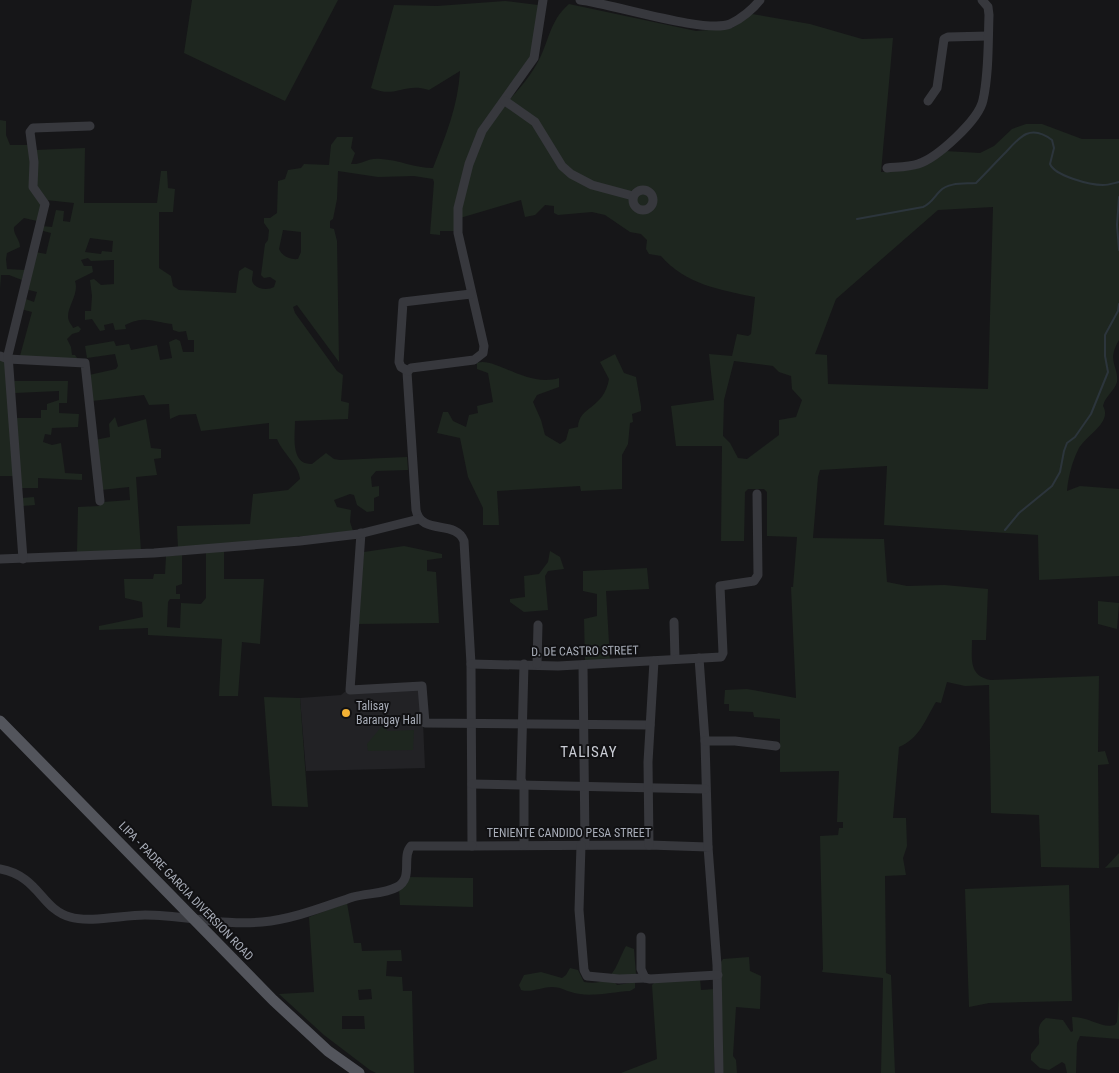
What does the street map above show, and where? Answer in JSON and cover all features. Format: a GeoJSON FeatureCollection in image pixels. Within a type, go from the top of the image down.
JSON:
{"type":"FeatureCollection","features":[{"type":"Feature","properties":{"kind":"main road","name":"LIPA - PADRE GARCIA DIVERSION ROAD"},"geometry":{"type":"LineString","coordinates":[[0,721],[192,918],[305,1030],[358,1073]]}},
{"type":"Feature","properties":{"kind":"street"},"geometry":{"type":"LineString","coordinates":[[470,294],[403,302],[399,362],[401,367],[408,370],[440,363],[474,360],[482,356],[484,346],[470,294],[458,233],[459,204],[469,164],[482,131],[534,58],[543,0]]}},
{"type":"Feature","properties":{"kind":"street"},"geometry":{"type":"LineString","coordinates":[[580,0],[604,3],[699,26],[729,24],[760,0]]}},
{"type":"Feature","properties":{"kind":"street"},"geometry":{"type":"LineString","coordinates":[[887,168],[912,166],[931,158],[953,140],[976,113],[983,100],[988,36],[988,7],[982,0]]}},
{"type":"Feature","properties":{"kind":"street"},"geometry":{"type":"LineString","coordinates":[[928,101],[937,88],[944,39],[948,37],[988,36]]}},
{"type":"Feature","properties":{"kind":"street"},"geometry":{"type":"LineString","coordinates":[[505,100],[535,122],[562,166],[571,174],[592,185],[633,196]]}},
{"type":"Feature","properties":{"kind":"street"},"geometry":{"type":"LineString","coordinates":[[23,558],[4,358],[45,204],[33,187],[34,162],[30,130],[90,126]]}},
{"type":"Feature","properties":{"kind":"street"},"geometry":{"type":"LineString","coordinates":[[4,358],[85,363],[100,501]]}},
{"type":"Feature","properties":{"kind":"street"},"geometry":{"type":"LineString","coordinates":[[0,559],[154,553],[300,541],[361,533],[419,519],[416,510],[410,444],[408,370]]}},
{"type":"Feature","properties":{"kind":"street","name":"D. DE CASTRO STREET"},"geometry":{"type":"LineString","coordinates":[[471,664],[583,665],[719,657],[723,653],[720,586],[758,578],[757,494]]}},
{"type":"Feature","properties":{"kind":"street","name":"TENIENTE CANDIDO PESA STREET"},"geometry":{"type":"LineString","coordinates":[[419,519],[429,526],[456,532],[463,538],[471,664],[472,846],[649,845],[708,847]]}},
{"type":"Feature","properties":{"kind":"street"},"geometry":{"type":"LineString","coordinates":[[361,533],[350,690],[420,686],[422,688],[425,723],[650,725]]}},
{"type":"Feature","properties":{"kind":"street"},"geometry":{"type":"LineString","coordinates":[[674,622],[675,659]]}},
{"type":"Feature","properties":{"kind":"street"},"geometry":{"type":"LineString","coordinates":[[537,664],[538,625]]}},
{"type":"Feature","properties":{"kind":"street"},"geometry":{"type":"LineString","coordinates":[[699,658],[705,741],[708,847],[718,975],[719,1073]]}},
{"type":"Feature","properties":{"kind":"street"},"geometry":{"type":"LineString","coordinates":[[649,845],[650,725],[654,661]]}},
{"type":"Feature","properties":{"kind":"street"},"geometry":{"type":"LineString","coordinates":[[524,664],[522,784],[524,846]]}},
{"type":"Feature","properties":{"kind":"street"},"geometry":{"type":"LineString","coordinates":[[583,665],[585,724],[583,845],[579,910],[584,970],[587,976],[619,980],[718,975]]}},
{"type":"Feature","properties":{"kind":"street"},"geometry":{"type":"LineString","coordinates":[[705,741],[735,741],[776,746]]}},
{"type":"Feature","properties":{"kind":"street"},"geometry":{"type":"LineString","coordinates":[[472,784],[705,789]]}},
{"type":"Feature","properties":{"kind":"street"},"geometry":{"type":"LineString","coordinates":[[0,869],[15,873],[27,880],[54,909],[71,918],[149,915],[236,923],[262,922],[293,918],[354,896],[398,887],[406,876],[410,846],[472,846]]}},
{"type":"Feature","properties":{"kind":"street"},"geometry":{"type":"LineString","coordinates":[[641,937],[642,971],[645,978]]}},
{"type":"Feature","properties":{"kind":"shaded area"},"geometry":{"type":"Polygon","coordinates":[[[192,0],[338,0],[285,101],[184,53],[192,0]]]}},
{"type":"Feature","properties":{"kind":"shaded area"},"geometry":{"type":"Polygon","coordinates":[[[505,1],[538,5],[534,53],[481,125],[455,231],[440,231],[440,235],[430,234],[433,179],[414,176],[378,177],[338,171],[337,199],[333,219],[330,221],[330,228],[334,229],[337,241],[339,362],[297,305],[293,307],[295,313],[337,371],[343,375],[341,401],[349,403],[348,419],[295,421],[295,448],[300,460],[312,464],[326,453],[334,459],[340,460],[407,457],[408,470],[376,471],[371,477],[372,487],[379,486],[379,496],[374,498],[374,511],[367,512],[357,505],[354,495],[350,494],[334,500],[337,507],[351,510],[350,522],[353,531],[178,549],[177,526],[250,524],[253,494],[288,490],[300,479],[299,474],[277,439],[269,439],[269,423],[201,431],[196,414],[179,415],[170,419],[169,404],[149,405],[144,395],[92,401],[89,375],[116,369],[118,366],[115,354],[87,358],[85,346],[114,341],[116,346],[129,344],[131,350],[157,345],[160,360],[172,358],[169,342],[176,339],[180,341],[183,352],[194,352],[194,340],[188,340],[186,331],[179,332],[173,330],[172,324],[138,320],[125,325],[126,329],[115,330],[113,323],[104,325],[105,330],[100,331],[92,319],[85,320],[85,311],[91,311],[90,280],[94,279],[101,285],[114,284],[114,260],[91,261],[88,258],[81,260],[84,266],[92,266],[93,272],[75,281],[75,292],[68,317],[73,328],[78,326],[81,329],[67,339],[72,355],[75,355],[79,361],[20,356],[32,312],[21,309],[23,298],[34,302],[37,292],[25,289],[35,252],[46,254],[51,233],[40,230],[41,226],[52,227],[56,210],[64,211],[63,221],[70,222],[74,203],[46,200],[37,191],[35,150],[85,148],[84,203],[157,203],[161,171],[167,171],[168,188],[175,189],[173,212],[159,212],[159,268],[171,276],[173,286],[179,290],[236,293],[239,271],[245,267],[253,271],[252,280],[255,285],[265,289],[274,287],[276,281],[270,277],[264,278],[261,275],[269,230],[264,223],[264,218],[270,218],[277,213],[278,181],[285,179],[288,170],[301,168],[304,164],[329,165],[331,145],[337,137],[353,137],[351,148],[355,153],[351,164],[376,159],[433,168],[454,108],[460,71],[429,90],[413,88],[387,92],[371,88],[394,5],[437,6],[505,1]],[[283,230],[279,249],[287,257],[298,259],[301,252],[301,232],[283,230]],[[90,238],[85,252],[101,254],[102,251],[112,252],[113,241],[90,238]]]}},
{"type":"Feature","properties":{"kind":"shaded area"},"geometry":{"type":"Polygon","coordinates":[[[569,4],[696,31],[732,28],[752,14],[810,24],[862,39],[893,38],[881,172],[896,171],[945,151],[980,153],[994,146],[1012,129],[1026,124],[1042,124],[1082,139],[1119,139],[1119,340],[1113,354],[1117,382],[1104,403],[1105,412],[1101,424],[1081,445],[1076,455],[1067,491],[1080,486],[1119,489],[1119,576],[1039,580],[1038,535],[884,525],[887,466],[820,470],[818,477],[813,538],[884,539],[887,582],[907,586],[944,585],[988,589],[986,640],[972,640],[972,660],[978,675],[991,680],[1099,676],[1098,752],[1105,751],[1109,764],[1098,765],[1099,868],[1041,867],[1039,815],[991,813],[989,685],[965,686],[947,682],[941,703],[936,702],[917,734],[899,747],[893,818],[906,818],[907,846],[903,858],[906,875],[885,876],[886,973],[891,975],[895,1073],[881,1073],[883,978],[822,972],[820,836],[838,835],[839,828],[843,828],[843,822],[837,822],[839,771],[780,772],[780,719],[754,717],[753,712],[729,711],[729,704],[724,704],[725,690],[747,689],[796,698],[791,587],[793,587],[797,537],[767,536],[767,492],[764,489],[748,489],[745,492],[744,541],[721,541],[722,446],[676,446],[671,406],[714,400],[709,354],[732,356],[737,334],[748,336],[751,334],[755,297],[716,288],[681,273],[670,266],[661,256],[649,254],[646,249],[647,240],[641,234],[630,232],[605,215],[592,212],[558,215],[554,213],[554,206],[545,205],[535,215],[525,217],[521,200],[460,218],[466,186],[479,143],[489,124],[535,67],[553,26],[562,11],[569,4]],[[993,207],[938,210],[836,299],[815,354],[827,355],[828,384],[988,389],[993,207]],[[734,361],[724,400],[723,436],[730,443],[738,458],[747,459],[779,435],[779,420],[796,417],[802,400],[792,389],[791,376],[779,372],[773,366],[734,361]]]}},
{"type":"Feature","properties":{"kind":"shaded area"},"geometry":{"type":"Polygon","coordinates":[[[0,120],[6,121],[6,135],[10,145],[30,145],[32,173],[42,203],[37,221],[24,218],[14,227],[20,247],[7,253],[7,269],[25,270],[22,280],[9,275],[1,275],[0,289],[0,120]]]}},
{"type":"Feature","properties":{"kind":"shaded area"},"geometry":{"type":"Polygon","coordinates":[[[615,354],[624,373],[636,377],[641,406],[641,411],[632,414],[633,422],[630,423],[628,444],[622,455],[622,489],[581,491],[580,486],[497,491],[499,525],[483,525],[483,508],[468,477],[460,438],[437,433],[443,412],[448,412],[453,421],[466,427],[469,415],[478,413],[477,406],[493,402],[488,373],[477,369],[477,363],[492,364],[535,379],[559,378],[559,387],[537,395],[533,402],[545,435],[560,444],[566,440],[569,429],[578,427],[579,420],[602,396],[609,379],[600,362],[615,354]]]}},
{"type":"Feature","properties":{"kind":"shaded area"},"geometry":{"type":"Polygon","coordinates":[[[0,359],[5,361],[14,476],[0,476],[0,359]]]}},
{"type":"Feature","properties":{"kind":"shaded area"},"geometry":{"type":"Polygon","coordinates":[[[14,381],[68,381],[67,403],[59,403],[59,413],[79,414],[78,427],[52,428],[51,435],[45,434],[43,442],[52,445],[61,443],[65,473],[82,474],[82,480],[38,478],[38,488],[21,488],[16,418],[41,418],[41,410],[47,410],[47,404],[59,400],[59,391],[15,393],[14,381]]]}},
{"type":"Feature","properties":{"kind":"shaded area"},"geometry":{"type":"Polygon","coordinates":[[[115,417],[118,427],[146,419],[151,448],[161,449],[161,458],[154,459],[157,475],[136,477],[141,551],[77,553],[78,507],[99,506],[103,502],[130,500],[129,487],[101,490],[95,440],[110,437],[109,424],[115,417]]]}},
{"type":"Feature","properties":{"kind":"shaded area"},"geometry":{"type":"Polygon","coordinates":[[[34,497],[35,505],[22,506],[22,498],[34,497]]]}},
{"type":"Feature","properties":{"kind":"shaded area"},"geometry":{"type":"Polygon","coordinates":[[[404,546],[442,554],[442,558],[427,560],[427,571],[436,572],[439,623],[357,624],[364,552],[404,546]]]}},
{"type":"Feature","properties":{"kind":"shaded area"},"geometry":{"type":"Polygon","coordinates":[[[224,550],[224,579],[264,579],[260,644],[242,642],[238,696],[219,696],[222,639],[148,635],[148,628],[99,630],[99,626],[143,617],[142,602],[125,598],[124,579],[153,579],[154,574],[165,574],[166,556],[182,555],[182,584],[176,586],[176,594],[180,594],[180,599],[170,599],[168,602],[167,627],[180,628],[181,603],[201,604],[206,598],[206,552],[224,550]]]}},
{"type":"Feature","properties":{"kind":"shaded area"},"geometry":{"type":"Polygon","coordinates":[[[550,551],[560,557],[564,569],[548,571],[545,576],[548,610],[524,612],[510,602],[510,599],[525,597],[524,576],[539,574],[548,562],[550,551]]]}},
{"type":"Feature","properties":{"kind":"shaded area"},"geometry":{"type":"Polygon","coordinates":[[[647,568],[649,589],[606,591],[610,660],[585,662],[584,619],[597,616],[597,594],[583,591],[583,571],[647,568]]]}},
{"type":"Feature","properties":{"kind":"shaded area"},"geometry":{"type":"Polygon","coordinates":[[[1098,601],[1119,603],[1117,629],[1098,624],[1098,601]]]}},
{"type":"Feature","properties":{"kind":"shaded area"},"geometry":{"type":"Polygon","coordinates":[[[419,687],[425,768],[306,771],[300,698],[341,695],[346,691],[419,687]]]}},
{"type":"Feature","properties":{"kind":"shaded area"},"geometry":{"type":"Polygon","coordinates":[[[264,697],[300,698],[308,807],[272,806],[264,697]]]}},
{"type":"Feature","properties":{"kind":"shaded area"},"geometry":{"type":"Polygon","coordinates":[[[382,726],[386,726],[387,731],[414,730],[413,750],[368,751],[367,744],[382,726]]]}},
{"type":"Feature","properties":{"kind":"shaded area"},"geometry":{"type":"Polygon","coordinates":[[[1119,853],[1119,867],[1105,868],[1119,853]]]}},
{"type":"Feature","properties":{"kind":"shaded area"},"geometry":{"type":"Polygon","coordinates":[[[409,877],[473,878],[473,907],[400,905],[399,889],[409,877]]]}},
{"type":"Feature","properties":{"kind":"shaded area"},"geometry":{"type":"Polygon","coordinates":[[[1069,885],[1072,1001],[989,1003],[969,1007],[965,889],[1069,885]]]}},
{"type":"Feature","properties":{"kind":"shaded area"},"geometry":{"type":"Polygon","coordinates":[[[347,903],[354,943],[361,943],[362,951],[401,950],[402,961],[387,961],[386,976],[402,977],[403,991],[412,991],[414,1073],[376,1073],[370,1070],[324,1035],[279,994],[314,992],[309,917],[347,903]],[[371,989],[358,990],[359,1000],[372,999],[371,989]],[[342,1016],[342,1029],[365,1029],[364,1016],[342,1016]]]}},
{"type":"Feature","properties":{"kind":"shaded area"},"geometry":{"type":"Polygon","coordinates":[[[626,946],[634,949],[636,974],[613,981],[617,985],[635,982],[635,988],[630,991],[585,995],[555,987],[525,991],[521,990],[519,985],[524,975],[541,972],[562,978],[570,968],[578,970],[584,982],[594,983],[602,981],[612,973],[626,946]]]}},
{"type":"Feature","properties":{"kind":"shaded area"},"geometry":{"type":"Polygon","coordinates":[[[749,957],[750,971],[761,976],[760,1009],[736,1007],[733,1056],[736,1060],[737,1073],[723,1073],[721,962],[723,959],[749,957]]]}},
{"type":"Feature","properties":{"kind":"shaded area"},"geometry":{"type":"Polygon","coordinates":[[[700,979],[701,990],[715,989],[714,1073],[621,1073],[657,1059],[652,985],[655,982],[700,979]]]}},
{"type":"Feature","properties":{"kind":"shaded area"},"geometry":{"type":"Polygon","coordinates":[[[1119,995],[1119,1039],[1080,1036],[1077,1043],[1076,1073],[1067,1073],[1065,1064],[1062,1062],[1049,1070],[1040,1068],[1031,1060],[1031,1054],[1039,1044],[1040,1024],[1046,1018],[1063,1020],[1071,1032],[1073,1031],[1072,1017],[1084,1018],[1110,1026],[1115,1025],[1117,1022],[1119,995]]]}},
{"type":"Feature","properties":{"kind":"waterway"},"geometry":{"type":"LineString","coordinates":[[857,219],[923,207],[948,186],[976,183],[1016,141],[1026,134],[1032,133],[1045,135],[1052,140],[1054,148],[1050,164],[1066,176],[1097,185],[1119,182]]}},
{"type":"Feature","properties":{"kind":"waterway"},"geometry":{"type":"LineString","coordinates":[[1119,197],[1117,225],[1119,250]]}},
{"type":"Feature","properties":{"kind":"waterway"},"geometry":{"type":"LineString","coordinates":[[1005,530],[1019,513],[1052,486],[1060,472],[1067,443],[1075,437],[1091,414],[1108,372],[1105,356],[1105,335],[1118,311],[1119,304]]}},
{"type":"Feature","properties":{"kind":"place","name":"Talisay Barangay Hall"},"geometry":{"type":"Point","coordinates":[346,713]}},
{"type":"Feature","properties":{"kind":"district","name":"TALISAY"},"geometry":{"type":"Point","coordinates":[589,752]}}]}
